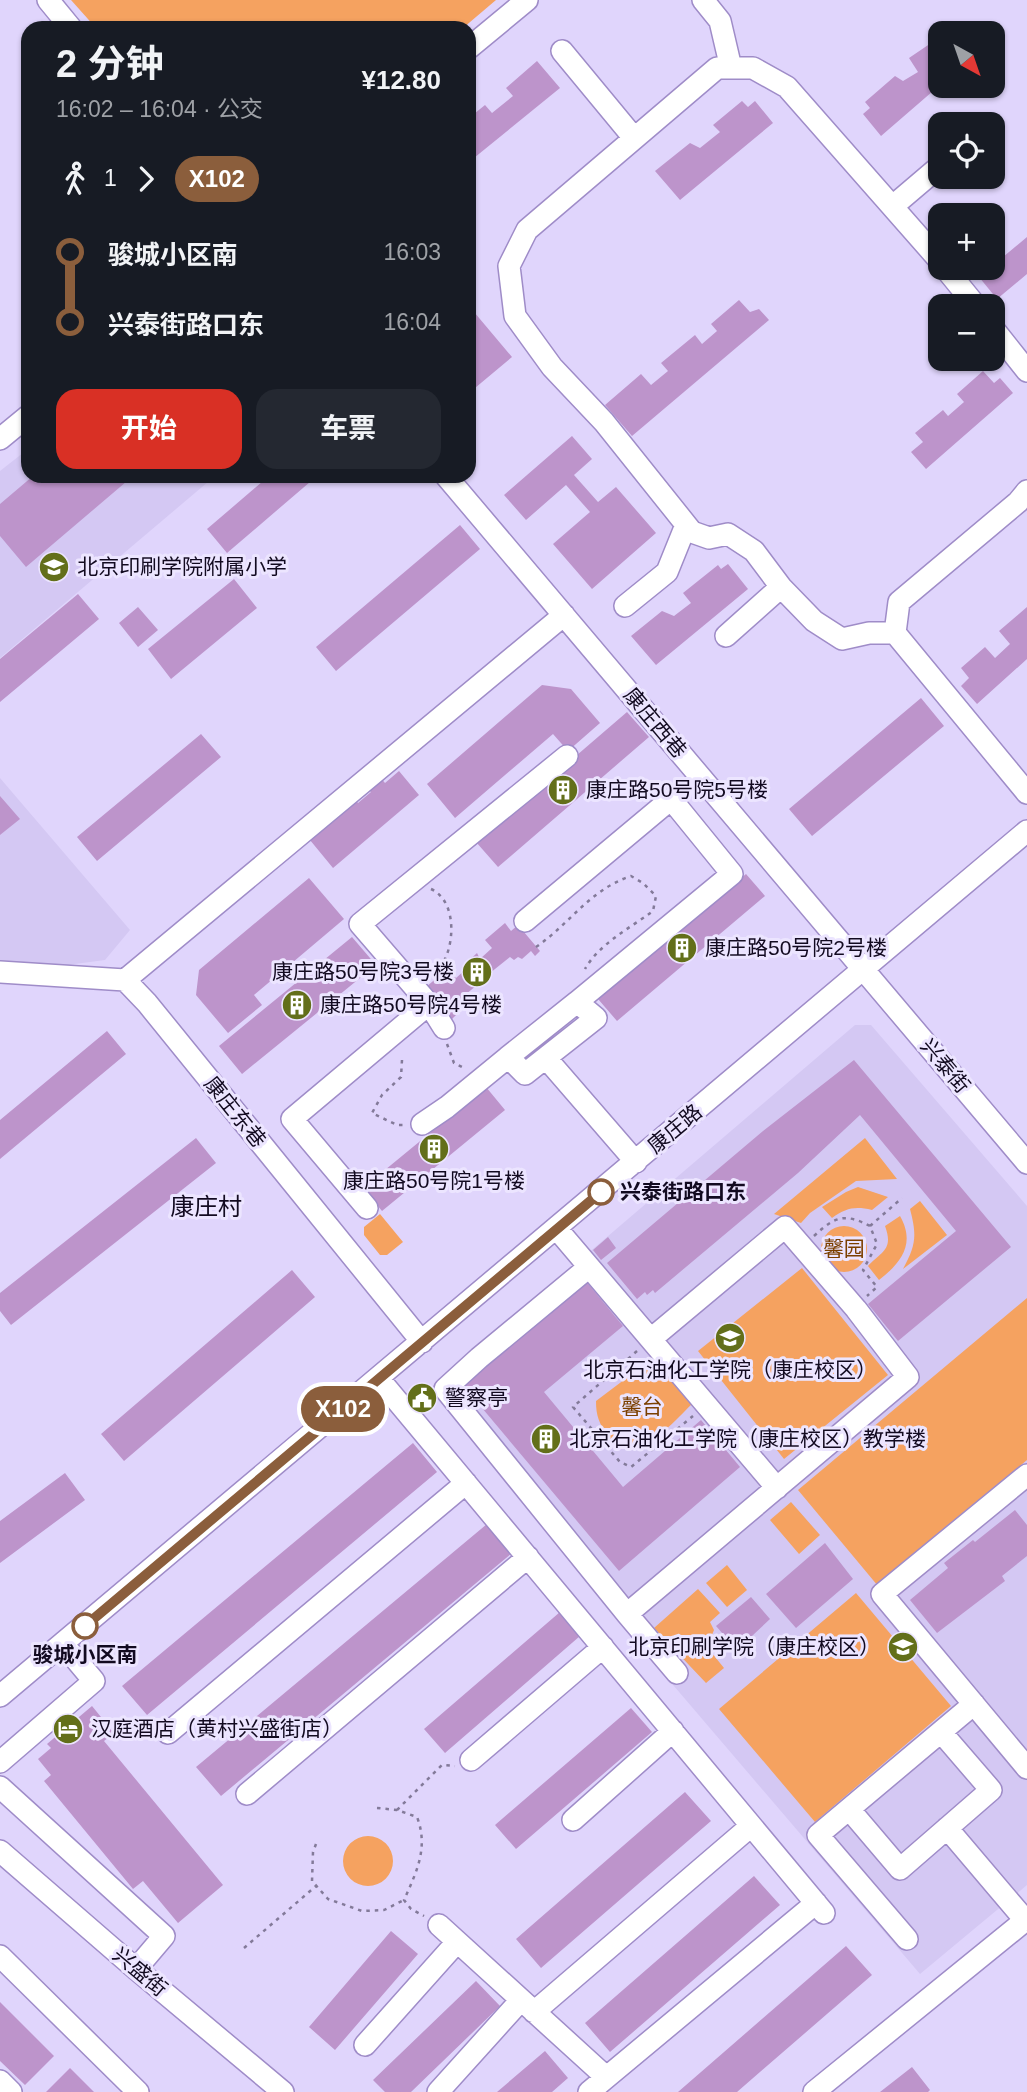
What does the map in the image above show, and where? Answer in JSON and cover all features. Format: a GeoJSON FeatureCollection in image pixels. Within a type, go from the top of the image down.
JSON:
{"type":"FeatureCollection","features":[{"type":"Feature","properties":{"kind":"street"},"geometry":{"type":"LineString","coordinates":[[48,0],[65,21]]}},
{"type":"Feature","properties":{"kind":"street"},"geometry":{"type":"LineString","coordinates":[[476,42],[527,0]]}},
{"type":"Feature","properties":{"kind":"street"},"geometry":{"type":"LineString","coordinates":[[703,0],[720,22],[731,68]]}},
{"type":"Feature","properties":{"kind":"street"},"geometry":{"type":"LineString","coordinates":[[562,51],[634,138]]}},
{"type":"Feature","properties":{"kind":"street"},"geometry":{"type":"LineString","coordinates":[[895,633],[869,633],[842,639],[814,621],[781,587],[754,551],[728,534],[709,538],[692,532],[604,422],[552,367],[515,316],[509,266],[527,230],[717,68],[753,68],[787,87],[928,247]]}},
{"type":"Feature","properties":{"kind":"street"},"geometry":{"type":"LineString","coordinates":[[892,206],[928,176]]}},
{"type":"Feature","properties":{"kind":"street"},"geometry":{"type":"LineString","coordinates":[[954,280],[966,294]]}},
{"type":"Feature","properties":{"kind":"street"},"geometry":{"type":"LineString","coordinates":[[1005,343],[1027,371]]}},
{"type":"Feature","properties":{"kind":"street"},"geometry":{"type":"LineString","coordinates":[[0,439],[21,422]]}},
{"type":"Feature","properties":{"kind":"street","name":"康庄西巷"},"geometry":{"type":"LineString","coordinates":[[452,483],[863,969]]}},
{"type":"Feature","properties":{"kind":"street"},"geometry":{"type":"LineString","coordinates":[[1027,491],[1018,502],[899,602],[895,633],[1027,793]]}},
{"type":"Feature","properties":{"kind":"street"},"geometry":{"type":"LineString","coordinates":[[625,606],[667,572],[686,525]]}},
{"type":"Feature","properties":{"kind":"street"},"geometry":{"type":"LineString","coordinates":[[726,636],[781,587]]}},
{"type":"Feature","properties":{"kind":"street"},"geometry":{"type":"LineString","coordinates":[[0,972],[125,981],[564,615]]}},
{"type":"Feature","properties":{"kind":"street"},"geometry":{"type":"LineString","coordinates":[[444,1028],[423,998],[360,924],[568,756]]}},
{"type":"Feature","properties":{"kind":"street"},"geometry":{"type":"LineString","coordinates":[[422,1125],[732,874],[671,799],[525,921]]}},
{"type":"Feature","properties":{"kind":"street","name":"康庄路"},"geometry":{"type":"LineString","coordinates":[[0,1696],[1027,831]]}},
{"type":"Feature","properties":{"kind":"street","name":"兴泰街"},"geometry":{"type":"LineString","coordinates":[[863,969],[1027,1163]]}},
{"type":"Feature","properties":{"kind":"street","name":"康庄东巷"},"geometry":{"type":"LineString","coordinates":[[125,981],[147,1003],[422,1342]]}},
{"type":"Feature","properties":{"kind":"street"},"geometry":{"type":"LineString","coordinates":[[367,1208],[292,1119],[423,998]]}},
{"type":"Feature","properties":{"kind":"street"},"geometry":{"type":"LineString","coordinates":[[508,1056],[525,1074],[546,1058],[596,1018],[577,1002]]}},
{"type":"Feature","properties":{"kind":"street"},"geometry":{"type":"LineString","coordinates":[[546,1058],[636,1162]]}},
{"type":"Feature","properties":{"kind":"street"},"geometry":{"type":"LineString","coordinates":[[627,1615],[908,1377],[854,1307],[785,1227],[650,1339]]}},
{"type":"Feature","properties":{"kind":"street"},"geometry":{"type":"LineString","coordinates":[[557,1229],[777,1488]]}},
{"type":"Feature","properties":{"kind":"street"},"geometry":{"type":"LineString","coordinates":[[589,1267],[478,1358],[445,1389],[677,1673]]}},
{"type":"Feature","properties":{"kind":"street"},"geometry":{"type":"LineString","coordinates":[[379,1379],[820,1908],[589,2092]]}},
{"type":"Feature","properties":{"kind":"street"},"geometry":{"type":"LineString","coordinates":[[169,1733],[466,1483]]}},
{"type":"Feature","properties":{"kind":"street"},"geometry":{"type":"LineString","coordinates":[[1023,1485],[882,1594],[1027,1768]]}},
{"type":"Feature","properties":{"kind":"street"},"geometry":{"type":"LineString","coordinates":[[247,1794],[528,1557]]}},
{"type":"Feature","properties":{"kind":"street"},"geometry":{"type":"LineString","coordinates":[[0,1762],[94,1681],[63,1644]]}},
{"type":"Feature","properties":{"kind":"street"},"geometry":{"type":"LineString","coordinates":[[471,1760],[603,1647]]}},
{"type":"Feature","properties":{"kind":"street"},"geometry":{"type":"LineString","coordinates":[[907,1939],[818,1835],[974,1704]]}},
{"type":"Feature","properties":{"kind":"street"},"geometry":{"type":"LineString","coordinates":[[573,1820],[673,1731]]}},
{"type":"Feature","properties":{"kind":"street"},"geometry":{"type":"LineString","coordinates":[[849,1809],[900,1869],[991,1790],[941,1732]]}},
{"type":"Feature","properties":{"kind":"street"},"geometry":{"type":"LineString","coordinates":[[0,1787],[163,1936],[136,1969]]}},
{"type":"Feature","properties":{"kind":"street"},"geometry":{"type":"LineString","coordinates":[[438,2092],[527,2006],[751,1826]]}},
{"type":"Feature","properties":{"kind":"street"},"geometry":{"type":"LineString","coordinates":[[814,2092],[1026,1919],[947,1828]]}},
{"type":"Feature","properties":{"kind":"street","name":"兴盛街"},"geometry":{"type":"LineString","coordinates":[[0,1850],[283,2092]]}},
{"type":"Feature","properties":{"kind":"street"},"geometry":{"type":"LineString","coordinates":[[439,1925],[606,2077]]}},
{"type":"Feature","properties":{"kind":"street"},"geometry":{"type":"LineString","coordinates":[[365,2045],[457,1942]]}},
{"type":"Feature","properties":{"kind":"street"},"geometry":{"type":"LineString","coordinates":[[0,1956],[138,2092]]}},
{"type":"Feature","properties":{"kind":"street"},"geometry":{"type":"LineString","coordinates":[[0,2081],[11,2092]]}},
{"type":"Feature","properties":{"kind":"path"},"geometry":{"type":"LineString","coordinates":[[536,947],[556,932],[592,896],[611,883],[631,876],[656,896],[653,911],[591,959],[575,995],[577,1002]]}},
{"type":"Feature","properties":{"kind":"path"},"geometry":{"type":"LineString","coordinates":[[423,893],[431,889],[441,894],[448,906],[451,923],[450,945],[445,962],[423,998]]}},
{"type":"Feature","properties":{"kind":"path"},"geometry":{"type":"LineString","coordinates":[[444,1028],[454,1063],[472,1072],[488,1072]]}},
{"type":"Feature","properties":{"kind":"path"},"geometry":{"type":"LineString","coordinates":[[402,1060],[401,1077],[382,1095],[372,1113],[397,1125],[422,1125]]}},
{"type":"Feature","properties":{"kind":"path"},"geometry":{"type":"LineString","coordinates":[[870,1226],[902,1198]]}},
{"type":"Feature","properties":{"kind":"path"},"geometry":{"type":"LineString","coordinates":[[803,1247],[838,1218],[854,1217],[870,1226],[877,1244],[863,1270],[877,1287],[854,1307]]}},
{"type":"Feature","properties":{"kind":"path"},"geometry":{"type":"LineString","coordinates":[[650,1339],[573,1407],[620,1462],[631,1467],[706,1405]]}},
{"type":"Feature","properties":{"kind":"path"},"geometry":{"type":"LineString","coordinates":[[397,1810],[442,1765],[460,1766],[471,1760]]}},
{"type":"Feature","properties":{"kind":"path"},"geometry":{"type":"LineString","coordinates":[[316,1844],[313,1852],[312,1881],[328,1899],[362,1911],[384,1910],[404,1900],[417,1871],[422,1851],[422,1829],[417,1817],[397,1810],[377,1808]]}},
{"type":"Feature","properties":{"kind":"path"},"geometry":{"type":"LineString","coordinates":[[244,1948],[316,1886]]}},
{"type":"Feature","properties":{"kind":"path"},"geometry":{"type":"LineString","coordinates":[[404,1900],[411,1909],[439,1925]]}},
{"type":"Feature","properties":{"kind":"shaded area","name":"北京印刷学院附属小学"},"geometry":{"type":"Polygon","coordinates":[[[21,454],[21,483],[207,483],[0,658],[0,471],[21,454]]]}},
{"type":"Feature","properties":{"kind":"shaded area"},"geometry":{"type":"Polygon","coordinates":[[[0,778],[130,930],[105,960],[0,972],[0,778]]]}},
{"type":"Feature","properties":{"kind":"shaded area","name":"北京石油化工学院（康庄校区）"},"geometry":{"type":"Polygon","coordinates":[[[855,1025],[871,1025],[1027,1206],[1027,1885],[920,1974],[615,1617],[435,1384],[855,1025]]]}},
{"type":"Feature","properties":{"kind":"green space"},"geometry":{"type":"Polygon","coordinates":[[[71,0],[496,0],[471,21],[90,21],[71,0]]]}},
{"type":"Feature","properties":{"kind":"green space"},"geometry":{"type":"Polygon","coordinates":[[[865,1138],[897,1179],[856,1181],[810,1213],[801,1223],[774,1214],[865,1138]]]}},
{"type":"Feature","properties":{"kind":"green space"},"geometry":{"type":"Polygon","coordinates":[[[858,1187],[888,1197],[872,1210],[851,1209],[832,1218],[822,1207],[846,1192],[858,1187]]]}},
{"type":"Feature","properties":{"kind":"green space"},"geometry":{"type":"Polygon","coordinates":[[[920,1201],[947,1235],[903,1269],[914,1240],[910,1209],[920,1201]]]}},
{"type":"Feature","properties":{"kind":"green space"},"geometry":{"type":"Polygon","coordinates":[[[380,1214],[403,1242],[387,1255],[380,1255],[364,1235],[364,1227],[380,1214]]]}},
{"type":"Feature","properties":{"kind":"green space"},"geometry":{"type":"Polygon","coordinates":[[[900,1216],[907,1235],[904,1252],[894,1267],[879,1280],[868,1266],[887,1246],[885,1226],[900,1216]]]}},
{"type":"Feature","properties":{"kind":"green space","name":"馨园"},"geometry":{"type":"Polygon","coordinates":[[[844,1226],[860,1233],[867,1249],[860,1265],[844,1272],[828,1265],[821,1249],[828,1233],[844,1226]]]}},
{"type":"Feature","properties":{"kind":"green space"},"geometry":{"type":"Polygon","coordinates":[[[802,1268],[888,1375],[784,1459],[698,1351],[802,1268]]]}},
{"type":"Feature","properties":{"kind":"green space"},"geometry":{"type":"Polygon","coordinates":[[[1027,1298],[1027,1460],[878,1586],[798,1490],[1027,1298]]]}},
{"type":"Feature","properties":{"kind":"green space","name":"馨台"},"geometry":{"type":"Polygon","coordinates":[[[653,1358],[692,1404],[652,1441],[628,1449],[618,1446],[600,1423],[596,1401],[653,1358]]]}},
{"type":"Feature","properties":{"kind":"green space"},"geometry":{"type":"Polygon","coordinates":[[[791,1502],[820,1535],[799,1554],[770,1520],[791,1502]]]}},
{"type":"Feature","properties":{"kind":"green space"},"geometry":{"type":"Polygon","coordinates":[[[727,1565],[747,1590],[727,1607],[706,1583],[727,1565]]]}},
{"type":"Feature","properties":{"kind":"green space"},"geometry":{"type":"Polygon","coordinates":[[[698,1589],[720,1613],[710,1622],[714,1630],[707,1647],[724,1668],[706,1683],[654,1628],[698,1589]]]}},
{"type":"Feature","properties":{"kind":"green space"},"geometry":{"type":"Polygon","coordinates":[[[856,1593],[951,1706],[815,1822],[719,1709],[856,1593]]]}},
{"type":"Feature","properties":{"kind":"green space"},"geometry":{"type":"Polygon","coordinates":[[[368,1836],[385,1844],[393,1861],[385,1878],[368,1886],[351,1878],[343,1861],[351,1844],[368,1836]]]}},
{"type":"Feature","properties":{"kind":"building"},"geometry":{"type":"Polygon","coordinates":[[[928,45],[928,95],[881,136],[863,114],[870,108],[865,102],[895,76],[903,81],[918,72],[909,58],[928,45]]]}},
{"type":"Feature","properties":{"kind":"building"},"geometry":{"type":"Polygon","coordinates":[[[537,61],[560,88],[476,156],[476,112],[485,105],[492,113],[513,96],[506,88],[537,61]]]}},
{"type":"Feature","properties":{"kind":"building"},"geometry":{"type":"Polygon","coordinates":[[[742,101],[748,107],[755,101],[773,123],[680,200],[655,171],[690,143],[700,148],[720,132],[713,125],[742,101]]]}},
{"type":"Feature","properties":{"kind":"building"},"geometry":{"type":"Polygon","coordinates":[[[1027,237],[1027,274],[1003,294],[993,294],[981,280],[1005,280],[1005,255],[1027,237]]]}},
{"type":"Feature","properties":{"kind":"building"},"geometry":{"type":"Polygon","coordinates":[[[739,300],[750,312],[759,309],[769,320],[632,436],[605,405],[641,374],[651,385],[668,371],[661,363],[695,335],[702,344],[717,331],[711,324],[739,300]]]}},
{"type":"Feature","properties":{"kind":"building"},"geometry":{"type":"Polygon","coordinates":[[[476,314],[512,357],[476,387],[476,314]]]}},
{"type":"Feature","properties":{"kind":"building"},"geometry":{"type":"Polygon","coordinates":[[[983,371],[994,383],[1000,378],[1013,393],[926,469],[911,452],[923,442],[915,433],[943,410],[948,416],[964,402],[957,394],[983,371]]]}},
{"type":"Feature","properties":{"kind":"building"},"geometry":{"type":"Polygon","coordinates":[[[572,436],[592,459],[574,475],[598,502],[616,487],[656,533],[592,589],[553,544],[590,512],[566,485],[526,520],[504,495],[572,436]]]}},
{"type":"Feature","properties":{"kind":"building"},"geometry":{"type":"Polygon","coordinates":[[[25,483],[125,483],[26,567],[0,536],[0,504],[25,483]]]}},
{"type":"Feature","properties":{"kind":"building"},"geometry":{"type":"Polygon","coordinates":[[[261,483],[309,483],[227,553],[207,529],[261,483]]]}},
{"type":"Feature","properties":{"kind":"building"},"geometry":{"type":"Polygon","coordinates":[[[460,525],[480,549],[336,671],[316,647],[460,525]]]}},
{"type":"Feature","properties":{"kind":"building"},"geometry":{"type":"Polygon","coordinates":[[[728,564],[748,589],[656,665],[631,636],[662,611],[674,616],[691,603],[683,593],[718,565],[721,569],[728,564]]]}},
{"type":"Feature","properties":{"kind":"building"},"geometry":{"type":"Polygon","coordinates":[[[234,579],[257,608],[171,679],[148,649],[234,579]]]}},
{"type":"Feature","properties":{"kind":"building"},"geometry":{"type":"Polygon","coordinates":[[[78,594],[99,619],[0,702],[0,659],[78,594]]]}},
{"type":"Feature","properties":{"kind":"building"},"geometry":{"type":"Polygon","coordinates":[[[138,607],[158,630],[138,647],[119,623],[138,607]]]}},
{"type":"Feature","properties":{"kind":"building"},"geometry":{"type":"Polygon","coordinates":[[[1027,607],[1027,659],[977,704],[961,686],[969,678],[961,668],[985,647],[995,658],[1010,644],[999,631],[1027,607]]]}},
{"type":"Feature","properties":{"kind":"building"},"geometry":{"type":"Polygon","coordinates":[[[542,685],[571,689],[600,723],[568,751],[553,734],[455,818],[427,784],[542,685]]]}},
{"type":"Feature","properties":{"kind":"building"},"geometry":{"type":"Polygon","coordinates":[[[921,698],[944,726],[812,836],[789,809],[921,698]]]}},
{"type":"Feature","properties":{"kind":"building","name":"康庄路50号院5号楼"},"geometry":{"type":"Polygon","coordinates":[[[627,712],[649,737],[498,867],[476,842],[627,712]]]}},
{"type":"Feature","properties":{"kind":"building"},"geometry":{"type":"Polygon","coordinates":[[[201,734],[221,757],[97,861],[77,837],[201,734]]]}},
{"type":"Feature","properties":{"kind":"building"},"geometry":{"type":"Polygon","coordinates":[[[399,771],[419,795],[333,868],[305,834],[326,816],[332,823],[343,813],[337,806],[351,794],[358,803],[371,792],[366,787],[379,776],[385,783],[399,771]]]}},
{"type":"Feature","properties":{"kind":"building"},"geometry":{"type":"Polygon","coordinates":[[[0,796],[20,819],[0,835],[0,796]]]}},
{"type":"Feature","properties":{"kind":"building","name":"康庄路50号院2号楼"},"geometry":{"type":"Polygon","coordinates":[[[746,874],[765,896],[617,1021],[598,999],[746,874]]]}},
{"type":"Feature","properties":{"kind":"building"},"geometry":{"type":"Polygon","coordinates":[[[309,878],[344,919],[254,995],[262,1005],[228,1033],[196,995],[199,970],[309,878]]]}},
{"type":"Feature","properties":{"kind":"building","name":"康庄路50号院3号楼"},"geometry":{"type":"Polygon","coordinates":[[[505,923],[511,931],[518,925],[540,951],[535,956],[531,951],[522,959],[518,957],[514,960],[510,957],[490,973],[491,977],[485,983],[482,981],[460,999],[461,1002],[456,1007],[460,1011],[452,1019],[425,988],[447,969],[456,978],[465,970],[462,967],[477,953],[480,959],[492,948],[485,940],[505,923]]]}},
{"type":"Feature","properties":{"kind":"building","name":"康庄路50号院4号楼"},"geometry":{"type":"Polygon","coordinates":[[[352,937],[376,965],[242,1074],[219,1046],[352,937]]]}},
{"type":"Feature","properties":{"kind":"building"},"geometry":{"type":"Polygon","coordinates":[[[107,1031],[126,1054],[0,1159],[0,1120],[107,1031]]]}},
{"type":"Feature","properties":{"kind":"building"},"geometry":{"type":"Polygon","coordinates":[[[854,1060],[1011,1247],[898,1341],[868,1304],[956,1231],[860,1115],[798,1173],[655,1293],[653,1290],[647,1295],[645,1292],[637,1299],[607,1263],[763,1131],[854,1060]]]}},
{"type":"Feature","properties":{"kind":"building","name":"康庄路50号院1号楼"},"geometry":{"type":"Polygon","coordinates":[[[486,1087],[505,1110],[382,1211],[363,1188],[486,1087]]]}},
{"type":"Feature","properties":{"kind":"building"},"geometry":{"type":"Polygon","coordinates":[[[196,1138],[216,1163],[11,1325],[0,1311],[0,1293],[196,1138]]]}},
{"type":"Feature","properties":{"kind":"building"},"geometry":{"type":"Polygon","coordinates":[[[608,1237],[616,1248],[601,1260],[593,1250],[608,1237]]]}},
{"type":"Feature","properties":{"kind":"building"},"geometry":{"type":"Polygon","coordinates":[[[292,1270],[315,1297],[124,1461],[101,1434],[292,1270]]]}},
{"type":"Feature","properties":{"kind":"building"},"geometry":{"type":"Polygon","coordinates":[[[580,1274],[623,1326],[544,1392],[623,1487],[701,1420],[740,1467],[619,1571],[461,1383],[580,1274]]]}},
{"type":"Feature","properties":{"kind":"building"},"geometry":{"type":"Polygon","coordinates":[[[413,1443],[437,1472],[147,1715],[122,1686],[413,1443]]]}},
{"type":"Feature","properties":{"kind":"building"},"geometry":{"type":"Polygon","coordinates":[[[65,1473],[85,1500],[0,1563],[0,1521],[65,1473]]]}},
{"type":"Feature","properties":{"kind":"building"},"geometry":{"type":"Polygon","coordinates":[[[1015,1510],[1027,1525],[1027,1556],[1002,1576],[1005,1581],[937,1633],[910,1600],[948,1568],[944,1563],[1015,1510]]]}},
{"type":"Feature","properties":{"kind":"building"},"geometry":{"type":"Polygon","coordinates":[[[487,1524],[512,1553],[221,1796],[196,1767],[487,1524]]]}},
{"type":"Feature","properties":{"kind":"building"},"geometry":{"type":"Polygon","coordinates":[[[825,1543],[853,1579],[796,1628],[766,1594],[825,1543]]]}},
{"type":"Feature","properties":{"kind":"building"},"geometry":{"type":"Polygon","coordinates":[[[751,1597],[770,1619],[737,1650],[716,1626],[751,1597]]]}},
{"type":"Feature","properties":{"kind":"building"},"geometry":{"type":"Polygon","coordinates":[[[560,1612],[580,1636],[445,1753],[424,1729],[560,1612]]]}},
{"type":"Feature","properties":{"kind":"building"},"geometry":{"type":"Polygon","coordinates":[[[92,1706],[114,1733],[104,1741],[223,1885],[178,1923],[143,1881],[133,1889],[44,1781],[51,1775],[38,1759],[51,1748],[47,1744],[92,1706]]]}},
{"type":"Feature","properties":{"kind":"building"},"geometry":{"type":"Polygon","coordinates":[[[631,1708],[652,1732],[516,1849],[495,1825],[631,1708]]]}},
{"type":"Feature","properties":{"kind":"building"},"geometry":{"type":"Polygon","coordinates":[[[685,1792],[711,1821],[541,1968],[516,1939],[685,1792]]]}},
{"type":"Feature","properties":{"kind":"building"},"geometry":{"type":"Polygon","coordinates":[[[754,1876],[780,1905],[610,2052],[585,2023],[754,1876]]]}},
{"type":"Feature","properties":{"kind":"building"},"geometry":{"type":"Polygon","coordinates":[[[391,1931],[418,1954],[335,2050],[309,2027],[391,1931]]]}},
{"type":"Feature","properties":{"kind":"building"},"geometry":{"type":"Polygon","coordinates":[[[846,1946],[872,1975],[737,2092],[678,2092],[846,1946]]]}},
{"type":"Feature","properties":{"kind":"building"},"geometry":{"type":"Polygon","coordinates":[[[476,1981],[500,2006],[411,2092],[385,2092],[373,2080],[476,1981]]]}},
{"type":"Feature","properties":{"kind":"building"},"geometry":{"type":"Polygon","coordinates":[[[0,2002],[54,2056],[25,2085],[0,2061],[0,2002]]]}},
{"type":"Feature","properties":{"kind":"building"},"geometry":{"type":"Polygon","coordinates":[[[545,2051],[568,2078],[552,2092],[497,2092],[545,2051]]]}},
{"type":"Feature","properties":{"kind":"building"},"geometry":{"type":"Polygon","coordinates":[[[912,2067],[930,2090],[928,2092],[880,2092],[912,2067]]]}},
{"type":"Feature","properties":{"kind":"building"},"geometry":{"type":"Polygon","coordinates":[[[70,2068],[94,2092],[46,2092],[70,2068]]]}},
{"type":"Feature","properties":{"kind":"bus line","name":"X102"},"geometry":{"type":"LineString","coordinates":[[85,1626],[601,1192]]}},
{"type":"Feature","properties":{"kind":"place","name":"北京印刷学院附属小学"},"geometry":{"type":"Point","coordinates":[54,567]}},
{"type":"Feature","properties":{"kind":"place","name":"康庄路50号院5号楼"},"geometry":{"type":"Point","coordinates":[563,790]}},
{"type":"Feature","properties":{"kind":"place","name":"康庄路50号院2号楼"},"geometry":{"type":"Point","coordinates":[682,948]}},
{"type":"Feature","properties":{"kind":"place","name":"康庄路50号院3号楼"},"geometry":{"type":"Point","coordinates":[477,972]}},
{"type":"Feature","properties":{"kind":"place","name":"康庄路50号院4号楼"},"geometry":{"type":"Point","coordinates":[297,1005]}},
{"type":"Feature","properties":{"kind":"place","name":"康庄路50号院1号楼"},"geometry":{"type":"Point","coordinates":[434,1149]}},
{"type":"Feature","properties":{"kind":"place","name":"兴泰街路口东"},"geometry":{"type":"Point","coordinates":[601,1192]}},
{"type":"Feature","properties":{"kind":"place","name":"北京石油化工学院（康庄校区）"},"geometry":{"type":"Point","coordinates":[730,1338]}},
{"type":"Feature","properties":{"kind":"place","name":"警察亭"},"geometry":{"type":"Point","coordinates":[422,1398]}},
{"type":"Feature","properties":{"kind":"place","name":"北京石油化工学院（康庄校区）教学楼"},"geometry":{"type":"Point","coordinates":[546,1439]}},
{"type":"Feature","properties":{"kind":"place","name":"骏城小区南"},"geometry":{"type":"Point","coordinates":[85,1626]}},
{"type":"Feature","properties":{"kind":"place","name":"北京印刷学院（康庄校区）"},"geometry":{"type":"Point","coordinates":[903,1647]}},
{"type":"Feature","properties":{"kind":"place","name":"汉庭酒店（黄村兴盛街店）"},"geometry":{"type":"Point","coordinates":[68,1729]}},
{"type":"Feature","properties":{"kind":"district","name":"康庄村"},"geometry":{"type":"Point","coordinates":[206,1207]}}]}
